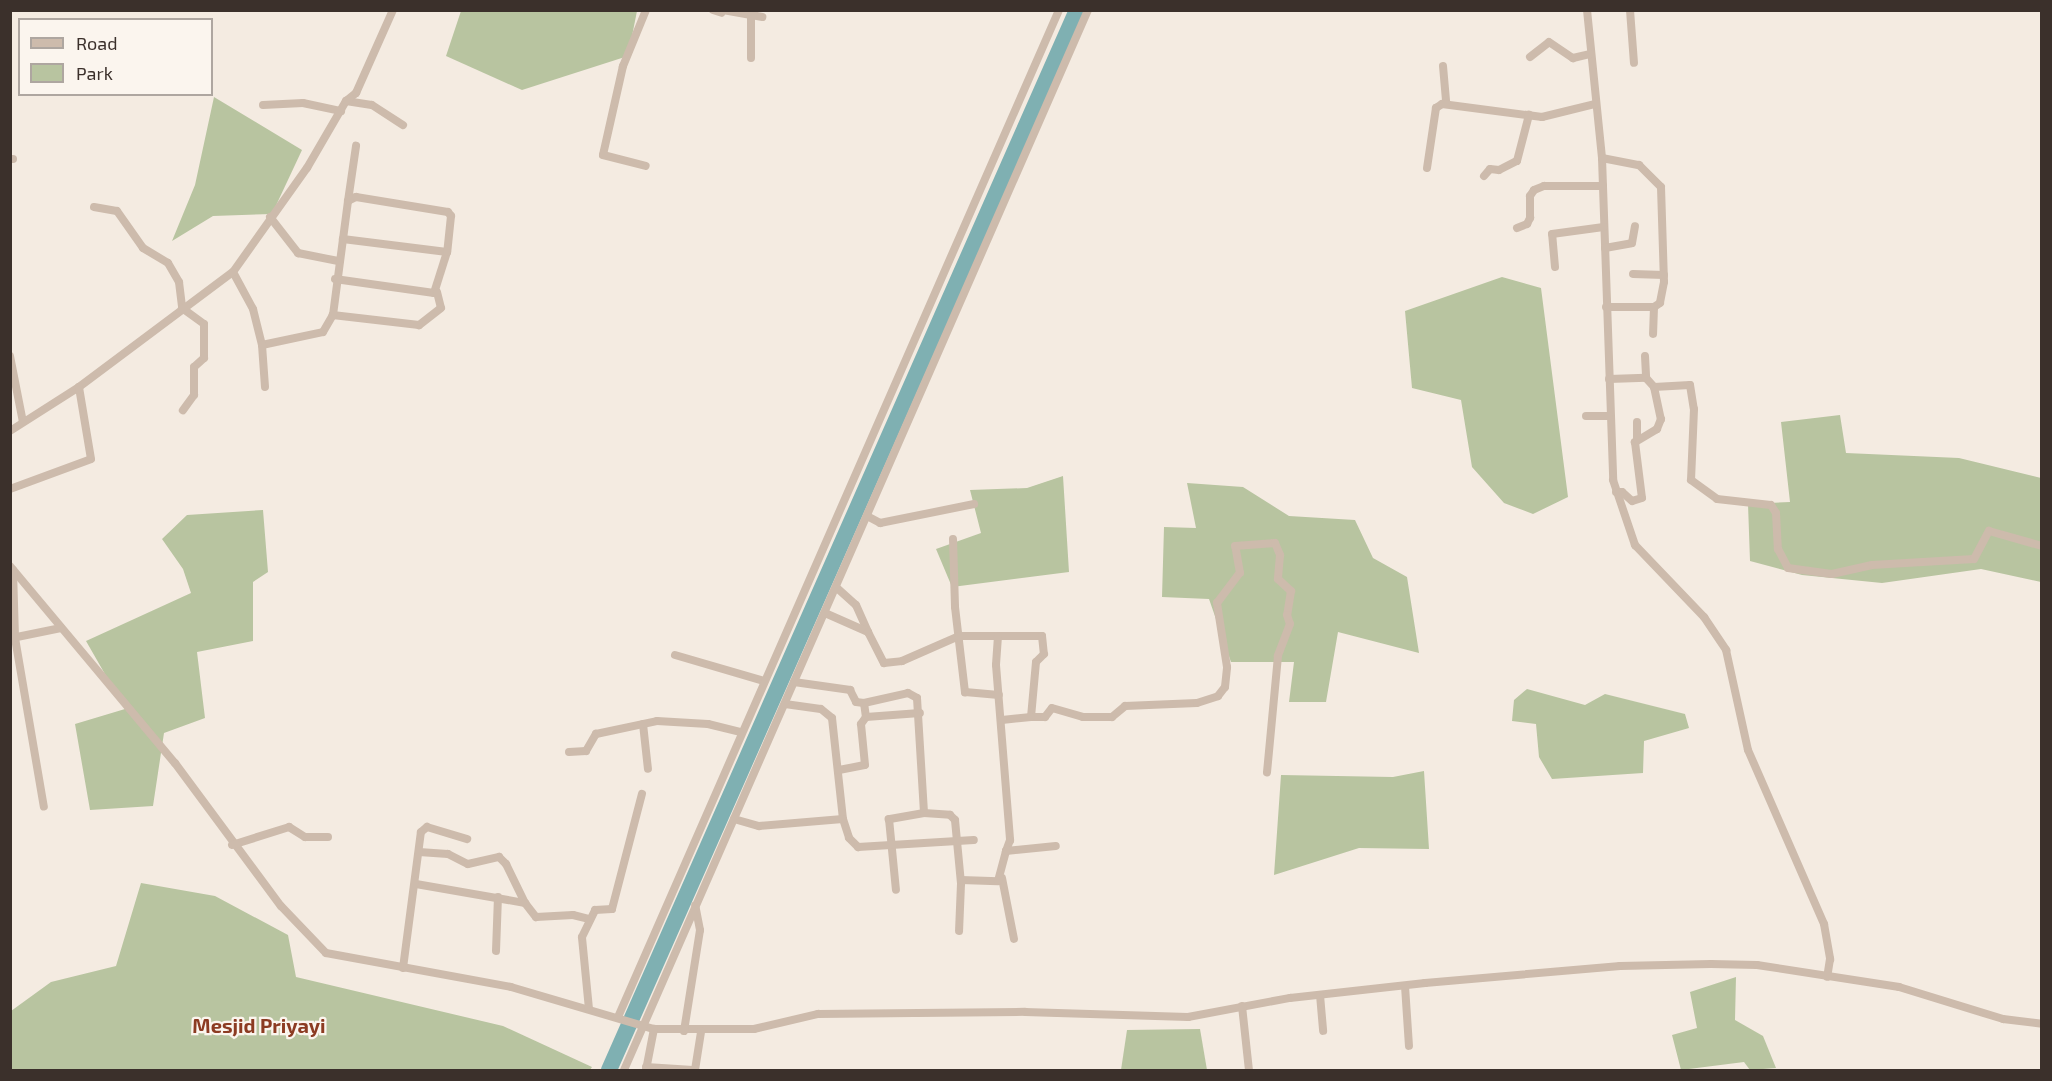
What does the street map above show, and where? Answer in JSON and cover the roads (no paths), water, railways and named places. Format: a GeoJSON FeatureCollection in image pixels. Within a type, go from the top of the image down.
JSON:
{"type":"FeatureCollection","features":[{"type":"Feature","properties":{"kind":"street"},"geometry":{"type":"LineString","coordinates":[[10,430],[79,387],[233,272],[307,168],[346,101],[356,93],[393,10]]}},
{"type":"Feature","properties":{"kind":"street"},"geometry":{"type":"LineString","coordinates":[[646,10],[623,66],[603,155],[646,166]]}},
{"type":"Feature","properties":{"kind":"street"},"geometry":{"type":"LineString","coordinates":[[712,10],[762,17]]}},
{"type":"Feature","properties":{"kind":"street"},"geometry":{"type":"LineString","coordinates":[[620,1018],[694,850],[741,732],[1059,10]]}},
{"type":"Feature","properties":{"kind":"street"},"geometry":{"type":"LineString","coordinates":[[624,1071],[641,1025],[837,588],[1088,10]]}},
{"type":"Feature","properties":{"kind":"street"},"geometry":{"type":"LineString","coordinates":[[1587,10],[1602,158],[1610,416],[1616,492],[1635,545],[1704,617],[1726,650],[1749,750],[1824,924],[1830,959],[1827,977]]}},
{"type":"Feature","properties":{"kind":"street"},"geometry":{"type":"LineString","coordinates":[[1630,10],[1634,63]]}},
{"type":"Feature","properties":{"kind":"street"},"geometry":{"type":"LineString","coordinates":[[751,16],[751,58]]}},
{"type":"Feature","properties":{"kind":"street"},"geometry":{"type":"LineString","coordinates":[[1530,57],[1549,42],[1573,58],[1591,54]]}},
{"type":"Feature","properties":{"kind":"street"},"geometry":{"type":"LineString","coordinates":[[1443,66],[1446,104]]}},
{"type":"Feature","properties":{"kind":"street"},"geometry":{"type":"LineString","coordinates":[[346,101],[372,105],[403,125]]}},
{"type":"Feature","properties":{"kind":"street"},"geometry":{"type":"LineString","coordinates":[[262,105],[303,103],[341,111]]}},
{"type":"Feature","properties":{"kind":"street"},"geometry":{"type":"LineString","coordinates":[[1427,168],[1436,108],[1446,104],[1542,117],[1595,104]]}},
{"type":"Feature","properties":{"kind":"street"},"geometry":{"type":"LineString","coordinates":[[1484,177],[1490,170],[1499,170],[1517,161],[1530,115]]}},
{"type":"Feature","properties":{"kind":"street"},"geometry":{"type":"LineString","coordinates":[[262,345],[323,332],[333,315],[335,279],[356,146]]}},
{"type":"Feature","properties":{"kind":"street"},"geometry":{"type":"LineString","coordinates":[[1602,158],[1639,165],[1661,187],[1664,275],[1660,303],[1654,307],[1606,307]]}},
{"type":"Feature","properties":{"kind":"street"},"geometry":{"type":"LineString","coordinates":[[1517,228],[1527,224],[1530,218],[1530,196],[1534,190],[1544,186],[1603,186]]}},
{"type":"Feature","properties":{"kind":"street"},"geometry":{"type":"LineString","coordinates":[[333,315],[419,325],[441,308],[437,292],[447,252],[451,216],[448,212],[356,197],[348,201]]}},
{"type":"Feature","properties":{"kind":"street"},"geometry":{"type":"LineString","coordinates":[[94,207],[117,212],[136,241],[168,263],[179,282],[182,308],[204,324],[207,336],[204,357],[193,370],[194,395],[183,410]]}},
{"type":"Feature","properties":{"kind":"street"},"geometry":{"type":"LineString","coordinates":[[270,217],[298,253],[338,261]]}},
{"type":"Feature","properties":{"kind":"street"},"geometry":{"type":"LineString","coordinates":[[1605,248],[1632,243],[1635,226]]}},
{"type":"Feature","properties":{"kind":"street"},"geometry":{"type":"LineString","coordinates":[[1555,267],[1552,234],[1604,227]]}},
{"type":"Feature","properties":{"kind":"street"},"geometry":{"type":"LineString","coordinates":[[343,239],[447,252]]}},
{"type":"Feature","properties":{"kind":"street"},"geometry":{"type":"LineString","coordinates":[[233,272],[253,309],[262,345],[265,387]]}},
{"type":"Feature","properties":{"kind":"street"},"geometry":{"type":"LineString","coordinates":[[1633,274],[1664,275]]}},
{"type":"Feature","properties":{"kind":"street"},"geometry":{"type":"LineString","coordinates":[[335,279],[437,292]]}},
{"type":"Feature","properties":{"kind":"street"},"geometry":{"type":"LineString","coordinates":[[1653,334],[1654,307]]}},
{"type":"Feature","properties":{"kind":"street"},"geometry":{"type":"LineString","coordinates":[[10,356],[23,423]]}},
{"type":"Feature","properties":{"kind":"street"},"geometry":{"type":"LineString","coordinates":[[1637,439],[1660,425],[1654,387],[1646,378],[1645,356]]}},
{"type":"Feature","properties":{"kind":"street"},"geometry":{"type":"LineString","coordinates":[[1609,379],[1646,378]]}},
{"type":"Feature","properties":{"kind":"street"},"geometry":{"type":"LineString","coordinates":[[1654,387],[1690,385],[1694,409],[1691,480],[1717,499],[1772,505],[1776,513],[1778,549],[1788,568],[1832,574],[1872,565],[1974,559],[1989,531],[2042,546]]}},
{"type":"Feature","properties":{"kind":"street"},"geometry":{"type":"LineString","coordinates":[[10,489],[91,459],[79,387]]}},
{"type":"Feature","properties":{"kind":"street"},"geometry":{"type":"LineString","coordinates":[[1586,416],[1610,416]]}},
{"type":"Feature","properties":{"kind":"street"},"geometry":{"type":"LineString","coordinates":[[1616,492],[1622,492],[1632,501],[1642,496],[1635,458],[1637,422]]}},
{"type":"Feature","properties":{"kind":"street"},"geometry":{"type":"LineString","coordinates":[[867,516],[880,523],[974,504]]}},
{"type":"Feature","properties":{"kind":"street"},"geometry":{"type":"LineString","coordinates":[[953,539],[965,692],[999,694]]}},
{"type":"Feature","properties":{"kind":"street"},"geometry":{"type":"LineString","coordinates":[[1002,720],[1045,717],[1052,708],[1083,717],[1112,717],[1125,706],[1197,703],[1218,696],[1225,687],[1227,667],[1217,603],[1240,573],[1235,546],[1275,543],[1280,555],[1278,579],[1291,591],[1287,615],[1290,624],[1278,656],[1267,772]]}},
{"type":"Feature","properties":{"kind":"street"},"geometry":{"type":"LineString","coordinates":[[12,568],[175,763],[232,844],[281,906],[326,953],[511,987],[589,1008],[654,1029],[701,1031],[754,1029],[818,1014],[1025,1012],[1188,1017],[1242,1006],[1405,986],[1620,966],[1711,964],[1757,965],[1899,987],[2003,1019],[2042,1024]]}},
{"type":"Feature","properties":{"kind":"street"},"geometry":{"type":"LineString","coordinates":[[12,568],[13,638],[44,807]]}},
{"type":"Feature","properties":{"kind":"street"},"geometry":{"type":"LineString","coordinates":[[837,588],[856,605],[884,663],[902,661],[959,636],[1044,638],[1043,659],[1036,662],[1031,717]]}},
{"type":"Feature","properties":{"kind":"street"},"geometry":{"type":"LineString","coordinates":[[825,613],[868,632]]}},
{"type":"Feature","properties":{"kind":"street"},"geometry":{"type":"LineString","coordinates":[[13,638],[61,628]]}},
{"type":"Feature","properties":{"kind":"street"},"geometry":{"type":"LineString","coordinates":[[998,636],[999,694],[1010,840],[1002,878],[1014,939]]}},
{"type":"Feature","properties":{"kind":"street"},"geometry":{"type":"LineString","coordinates":[[675,655],[764,681]]}},
{"type":"Feature","properties":{"kind":"street"},"geometry":{"type":"LineString","coordinates":[[795,682],[850,690],[856,702],[864,703],[915,693],[920,713],[924,813]]}},
{"type":"Feature","properties":{"kind":"street"},"geometry":{"type":"LineString","coordinates":[[839,770],[865,765],[861,724],[866,717],[864,703]]}},
{"type":"Feature","properties":{"kind":"street"},"geometry":{"type":"LineString","coordinates":[[785,704],[829,712],[839,770],[843,819],[858,847],[890,847],[974,840]]}},
{"type":"Feature","properties":{"kind":"street"},"geometry":{"type":"LineString","coordinates":[[866,717],[920,713]]}},
{"type":"Feature","properties":{"kind":"street"},"geometry":{"type":"LineString","coordinates":[[569,752],[586,751],[596,734],[643,724],[691,722],[741,732]]}},
{"type":"Feature","properties":{"kind":"street"},"geometry":{"type":"LineString","coordinates":[[643,724],[648,769]]}},
{"type":"Feature","properties":{"kind":"street"},"geometry":{"type":"LineString","coordinates":[[589,1008],[582,937],[595,910],[612,909],[642,794]]}},
{"type":"Feature","properties":{"kind":"street"},"geometry":{"type":"LineString","coordinates":[[896,890],[890,847],[890,816],[924,813],[954,817],[961,880],[959,931]]}},
{"type":"Feature","properties":{"kind":"street"},"geometry":{"type":"LineString","coordinates":[[734,819],[759,826],[843,819]]}},
{"type":"Feature","properties":{"kind":"street"},"geometry":{"type":"LineString","coordinates":[[232,844],[290,827],[305,837],[328,837]]}},
{"type":"Feature","properties":{"kind":"street"},"geometry":{"type":"LineString","coordinates":[[403,968],[416,884],[420,832],[427,827],[467,838]]}},
{"type":"Feature","properties":{"kind":"street"},"geometry":{"type":"LineString","coordinates":[[1006,852],[1056,846]]}},
{"type":"Feature","properties":{"kind":"street"},"geometry":{"type":"LineString","coordinates":[[419,852],[448,854],[468,864],[499,857],[506,864],[525,903],[536,917],[573,915],[589,919]]}},
{"type":"Feature","properties":{"kind":"street"},"geometry":{"type":"LineString","coordinates":[[961,880],[997,881],[1002,878]]}},
{"type":"Feature","properties":{"kind":"street"},"geometry":{"type":"LineString","coordinates":[[416,884],[525,903]]}},
{"type":"Feature","properties":{"kind":"street"},"geometry":{"type":"LineString","coordinates":[[496,951],[498,897]]}},
{"type":"Feature","properties":{"kind":"street"},"geometry":{"type":"LineString","coordinates":[[684,1031],[700,930],[695,905]]}},
{"type":"Feature","properties":{"kind":"street"},"geometry":{"type":"LineString","coordinates":[[1405,986],[1409,1046]]}},
{"type":"Feature","properties":{"kind":"street"},"geometry":{"type":"LineString","coordinates":[[1320,995],[1323,1031]]}},
{"type":"Feature","properties":{"kind":"street"},"geometry":{"type":"LineString","coordinates":[[1242,1006],[1249,1071]]}},
{"type":"Feature","properties":{"kind":"street"},"geometry":{"type":"LineString","coordinates":[[654,1029],[646,1069],[694,1071],[701,1031]]}},
{"type":"Feature","properties":{"kind":"waterway"},"geometry":{"type":"LineString","coordinates":[[609,1070],[1077,10]]}},
{"type":"Feature","properties":{"kind":"district","name":"Mesjid Priyayi"},"geometry":{"type":"Point","coordinates":[259,1025]}}]}
